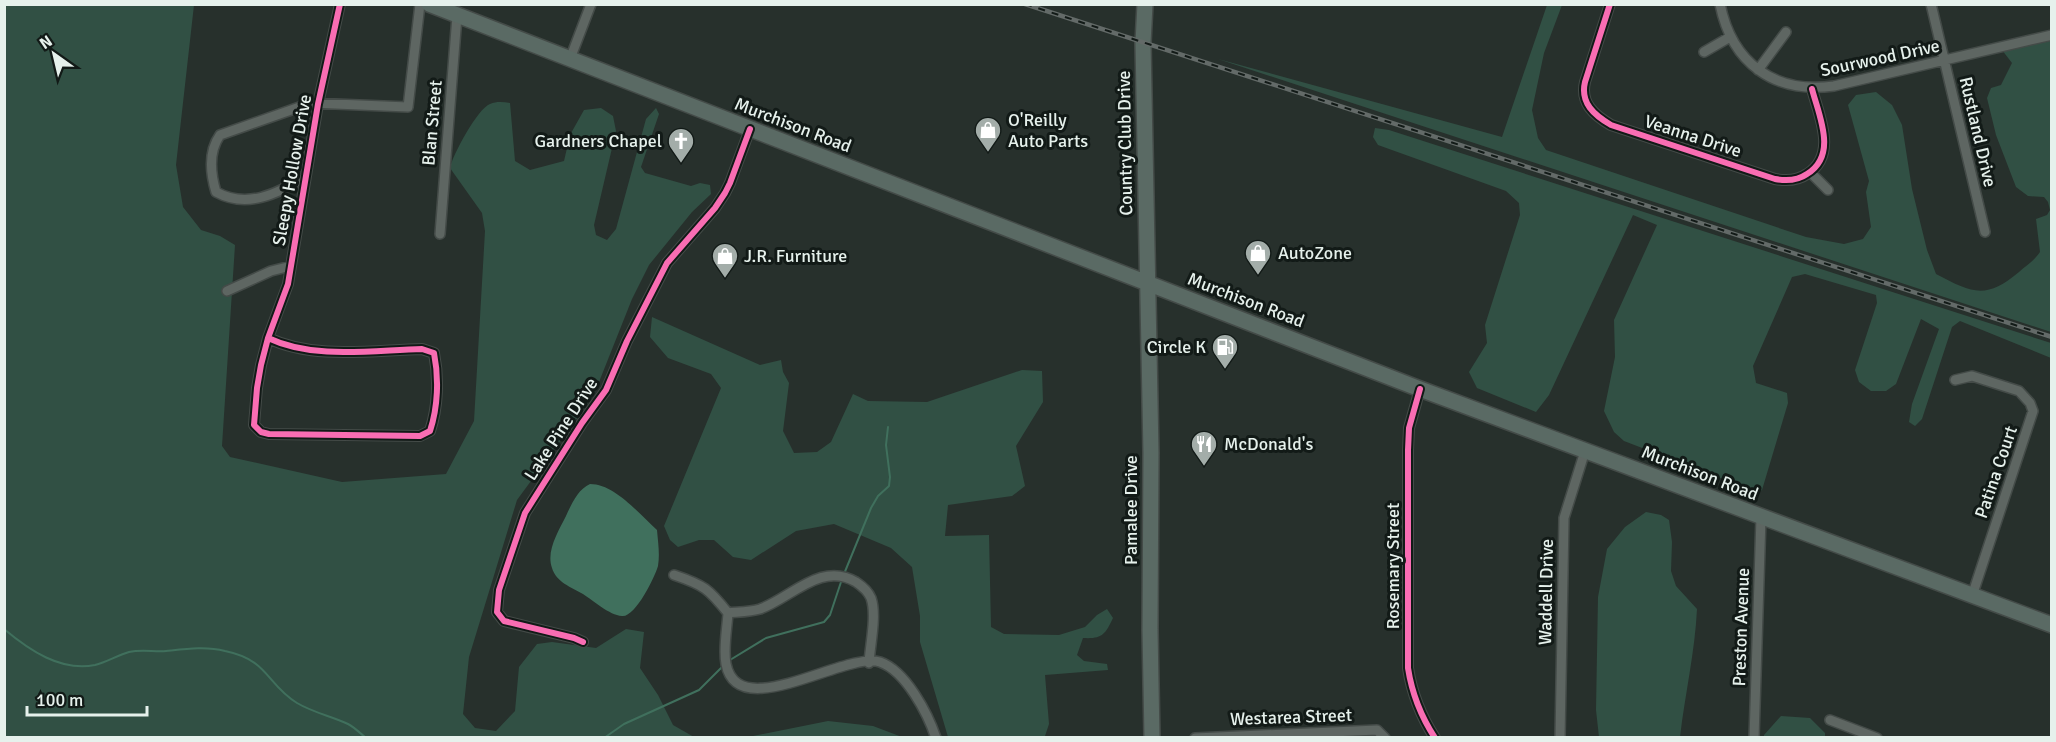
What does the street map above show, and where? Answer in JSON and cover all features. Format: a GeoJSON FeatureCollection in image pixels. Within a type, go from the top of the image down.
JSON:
{"type":"FeatureCollection","features":[{"type":"Feature","properties":{"kind":"main road","name":"Murchison Road"},"geometry":{"type":"LineString","coordinates":[[429,4],[1420,389],[2052,626]]}},
{"type":"Feature","properties":{"kind":"main road","name":"Country Club Drive"},"geometry":{"type":"LineString","coordinates":[[1145,4],[1143,43],[1147,282]]}},
{"type":"Feature","properties":{"kind":"main road","name":"Pamalee Drive"},"geometry":{"type":"LineString","coordinates":[[1147,282],[1151,463],[1152,738]]}},
{"type":"Feature","properties":{"kind":"street","name":"Sleepy Hollow Drive"},"geometry":{"type":"LineString","coordinates":[[268,338],[300,349],[322,352],[423,349],[434,353],[436,414],[430,431],[420,436],[318,436],[261,432],[254,425],[257,388],[268,338],[285,296],[318,104],[340,4]]}},
{"type":"Feature","properties":{"kind":"street"},"geometry":{"type":"LineString","coordinates":[[318,104],[408,107],[415,63],[420,4]]}},
{"type":"Feature","properties":{"kind":"street"},"geometry":{"type":"LineString","coordinates":[[570,59],[591,4]]}},
{"type":"Feature","properties":{"kind":"street","name":"Veanna Drive"},"geometry":{"type":"LineString","coordinates":[[1610,4],[1584,87],[1586,104],[1593,112],[1611,125],[1775,179],[1791,180],[1810,172]]}},
{"type":"Feature","properties":{"kind":"street","name":"Sourwood Drive"},"geometry":{"type":"LineString","coordinates":[[1720,4],[1730,37],[1742,56],[1758,70],[1776,80],[1791,86],[1812,89],[1834,86],[2052,35]]}},
{"type":"Feature","properties":{"kind":"street","name":"Rustland Drive"},"geometry":{"type":"LineString","coordinates":[[1931,4],[1985,231]]}},
{"type":"Feature","properties":{"kind":"street","name":"Blan Street"},"geometry":{"type":"LineString","coordinates":[[440,234],[457,16]]}},
{"type":"Feature","properties":{"kind":"street"},"geometry":{"type":"LineString","coordinates":[[1758,70],[1786,32]]}},
{"type":"Feature","properties":{"kind":"street"},"geometry":{"type":"LineString","coordinates":[[1704,52],[1730,37]]}},
{"type":"Feature","properties":{"kind":"street"},"geometry":{"type":"LineString","coordinates":[[1812,89],[1825,144],[1820,160],[1810,172],[1828,190]]}},
{"type":"Feature","properties":{"kind":"street","name":"Sleepy Hollow Drive"},"geometry":{"type":"LineString","coordinates":[[305,177],[279,193],[245,200],[228,198],[216,192],[212,176],[212,146],[220,135],[299,106],[318,104]]}},
{"type":"Feature","properties":{"kind":"street","name":"Lake Pine Drive"},"geometry":{"type":"LineString","coordinates":[[583,642],[504,621],[497,612],[499,590],[525,513],[582,423],[606,390],[627,341],[667,263],[725,193],[750,129]]}},
{"type":"Feature","properties":{"kind":"street"},"geometry":{"type":"LineString","coordinates":[[227,291],[271,271],[291,266]]}},
{"type":"Feature","properties":{"kind":"street","name":"Patina Court"},"geometry":{"type":"LineString","coordinates":[[1955,380],[1972,376],[2011,387],[2025,396],[2032,411],[1972,596]]}},
{"type":"Feature","properties":{"kind":"street","name":"Rosemary Street"},"geometry":{"type":"LineString","coordinates":[[1420,389],[1409,428],[1408,450],[1408,668],[1415,700],[1426,725],[1435,738]]}},
{"type":"Feature","properties":{"kind":"street","name":"Waddell Drive"},"geometry":{"type":"LineString","coordinates":[[1560,738],[1564,518],[1585,451]]}},
{"type":"Feature","properties":{"kind":"street","name":"Preston Avenue"},"geometry":{"type":"LineString","coordinates":[[1754,738],[1761,517]]}},
{"type":"Feature","properties":{"kind":"street"},"geometry":{"type":"LineString","coordinates":[[674,574],[699,583],[712,592],[728,613],[726,663],[732,678],[744,686],[758,689],[770,687],[857,663],[879,662],[895,672],[911,689],[925,709],[936,738]]}},
{"type":"Feature","properties":{"kind":"street"},"geometry":{"type":"LineString","coordinates":[[728,613],[757,610],[815,578],[829,575],[850,578],[863,587],[871,598],[873,615],[869,663]]}},
{"type":"Feature","properties":{"kind":"street"},"geometry":{"type":"LineString","coordinates":[[1830,720],[1877,738]]}},
{"type":"Feature","properties":{"kind":"street","name":"Westarea Street"},"geometry":{"type":"LineString","coordinates":[[1195,738],[1377,730],[1385,738]]}},
{"type":"Feature","properties":{"kind":"shaded area"},"geometry":{"type":"Polygon","coordinates":[[[4,5],[194,5],[176,165],[183,207],[201,230],[220,236],[235,245],[222,446],[230,457],[342,482],[446,474],[474,421],[485,231],[482,213],[450,168],[460,144],[479,114],[490,104],[510,103],[515,161],[530,170],[564,161],[570,135],[584,110],[601,108],[613,116],[616,131],[594,225],[596,235],[607,240],[616,229],[646,119],[656,108],[659,114],[641,167],[645,173],[691,186],[700,183],[710,185],[711,194],[692,212],[649,265],[632,299],[597,387],[586,406],[517,500],[469,657],[463,714],[475,728],[496,731],[515,711],[519,667],[537,644],[552,642],[596,648],[626,629],[644,632],[640,668],[658,695],[673,725],[694,737],[5,737],[4,5]]]}},
{"type":"Feature","properties":{"kind":"shaded area"},"geometry":{"type":"Polygon","coordinates":[[[1547,5],[1562,5],[1544,53],[1532,110],[1538,138],[1546,150],[1806,237],[1844,244],[1863,239],[1871,227],[1866,192],[1869,181],[1848,105],[1856,95],[1876,92],[1892,105],[1902,125],[1912,189],[1927,250],[1936,274],[1960,286],[1979,291],[1997,287],[2007,281],[2040,252],[2036,219],[2047,215],[2050,210],[2048,202],[2044,197],[2028,196],[2016,187],[1996,135],[1987,98],[1991,88],[2001,85],[2012,63],[2002,50],[2051,39],[2051,332],[1218,59],[1502,137],[1547,5]]]}},
{"type":"Feature","properties":{"kind":"shaded area"},"geometry":{"type":"Polygon","coordinates":[[[1375,128],[1389,130],[2051,343],[2051,358],[1960,321],[1952,327],[1922,419],[1915,426],[1909,422],[1912,404],[1939,329],[1921,319],[1896,384],[1886,391],[1871,391],[1859,382],[1855,370],[1877,303],[1876,295],[1805,274],[1792,277],[1753,366],[1756,383],[1787,393],[1788,403],[1762,490],[1750,496],[1741,486],[1624,441],[1614,432],[1604,411],[1615,357],[1614,320],[1657,225],[1633,215],[1549,395],[1536,412],[1477,388],[1469,372],[1487,343],[1485,325],[1520,215],[1519,203],[1506,191],[1378,145],[1373,137],[1375,128]]]}},
{"type":"Feature","properties":{"kind":"shaded area"},"geometry":{"type":"Polygon","coordinates":[[[652,317],[760,365],[781,360],[783,372],[789,383],[783,431],[794,453],[817,452],[831,442],[853,394],[868,401],[927,402],[1022,370],[1042,371],[1043,402],[1016,446],[1025,486],[1012,496],[948,505],[945,536],[989,535],[991,627],[1004,634],[1059,635],[1085,627],[1107,609],[1113,618],[1108,628],[1099,637],[1083,638],[1077,655],[1084,661],[1107,664],[1108,670],[1045,675],[1049,724],[1045,736],[948,737],[920,642],[920,616],[912,567],[891,548],[834,524],[796,531],[751,560],[733,557],[714,540],[699,540],[678,547],[670,540],[664,526],[721,388],[711,374],[668,358],[650,337],[652,317]]]}},
{"type":"Feature","properties":{"kind":"shaded area"},"geometry":{"type":"Polygon","coordinates":[[[590,484],[599,485],[617,494],[657,530],[658,566],[644,596],[633,611],[627,615],[617,615],[607,610],[560,581],[552,568],[551,555],[556,535],[575,498],[590,484]]]}},
{"type":"Feature","properties":{"kind":"shaded area"},"geometry":{"type":"Polygon","coordinates":[[[1646,512],[1661,515],[1669,520],[1672,542],[1671,571],[1676,586],[1697,609],[1680,737],[1599,737],[1596,710],[1598,597],[1607,549],[1625,527],[1646,512]]]}},
{"type":"Feature","properties":{"kind":"shaded area"},"geometry":{"type":"Polygon","coordinates":[[[1781,716],[1810,718],[1825,733],[1825,737],[1764,737],[1781,716]]]}},
{"type":"Feature","properties":{"kind":"shaded area"},"geometry":{"type":"Polygon","coordinates":[[[828,721],[873,726],[902,737],[748,737],[828,721]]]}},
{"type":"Feature","properties":{"kind":"waterway"},"geometry":{"type":"LineString","coordinates":[[844,574],[871,508],[878,496],[889,486],[886,445],[888,427]]}},
{"type":"Feature","properties":{"kind":"waterway"},"geometry":{"type":"LineString","coordinates":[[730,660],[766,638],[824,622],[830,615],[842,579]]}},
{"type":"Feature","properties":{"kind":"waterway"},"geometry":{"type":"LineString","coordinates":[[4,629],[46,658],[70,665],[95,665],[125,653],[139,651],[203,648],[218,649],[239,655],[259,666],[287,696],[297,703],[348,724],[366,738]]}},
{"type":"Feature","properties":{"kind":"waterway"},"geometry":{"type":"LineString","coordinates":[[604,738],[624,724],[699,690],[723,666]]}},
{"type":"Feature","properties":{"kind":"railway"},"geometry":{"type":"LineString","coordinates":[[1025,4],[2052,337]]}},
{"type":"Feature","properties":{"kind":"cycle path"},"geometry":{"type":"LineString","coordinates":[[268,338],[286,345],[324,351],[364,352],[422,349],[434,353],[437,392],[430,431],[420,436],[269,434],[261,432],[254,425],[261,365],[268,338],[288,284],[318,104],[340,4]]}},
{"type":"Feature","properties":{"kind":"cycle path"},"geometry":{"type":"LineString","coordinates":[[1610,4],[1584,89],[1590,108],[1611,125],[1775,179],[1795,179],[1807,174],[1816,166],[1822,156],[1824,146],[1822,123],[1812,89]]}},
{"type":"Feature","properties":{"kind":"cycle path"},"geometry":{"type":"LineString","coordinates":[[583,642],[504,621],[497,612],[499,590],[525,513],[582,423],[606,390],[627,341],[667,263],[715,208],[725,193],[750,129]]}},
{"type":"Feature","properties":{"kind":"cycle path"},"geometry":{"type":"LineString","coordinates":[[1420,389],[1409,428],[1408,450],[1408,668],[1417,704],[1435,738]]}},
{"type":"Feature","properties":{"kind":"place","name":"O'Reilly Auto Parts"},"geometry":{"type":"Point","coordinates":[988,153]}},
{"type":"Feature","properties":{"kind":"place","name":"Gardners Chapel"},"geometry":{"type":"Point","coordinates":[681,164]}},
{"type":"Feature","properties":{"kind":"place","name":"AutoZone"},"geometry":{"type":"Point","coordinates":[1258,276]}},
{"type":"Feature","properties":{"kind":"place","name":"J.R. Furniture"},"geometry":{"type":"Point","coordinates":[725,279]}},
{"type":"Feature","properties":{"kind":"place","name":"Circle K"},"geometry":{"type":"Point","coordinates":[1225,370]}},
{"type":"Feature","properties":{"kind":"place","name":"McDonald's"},"geometry":{"type":"Point","coordinates":[1204,467]}}]}
